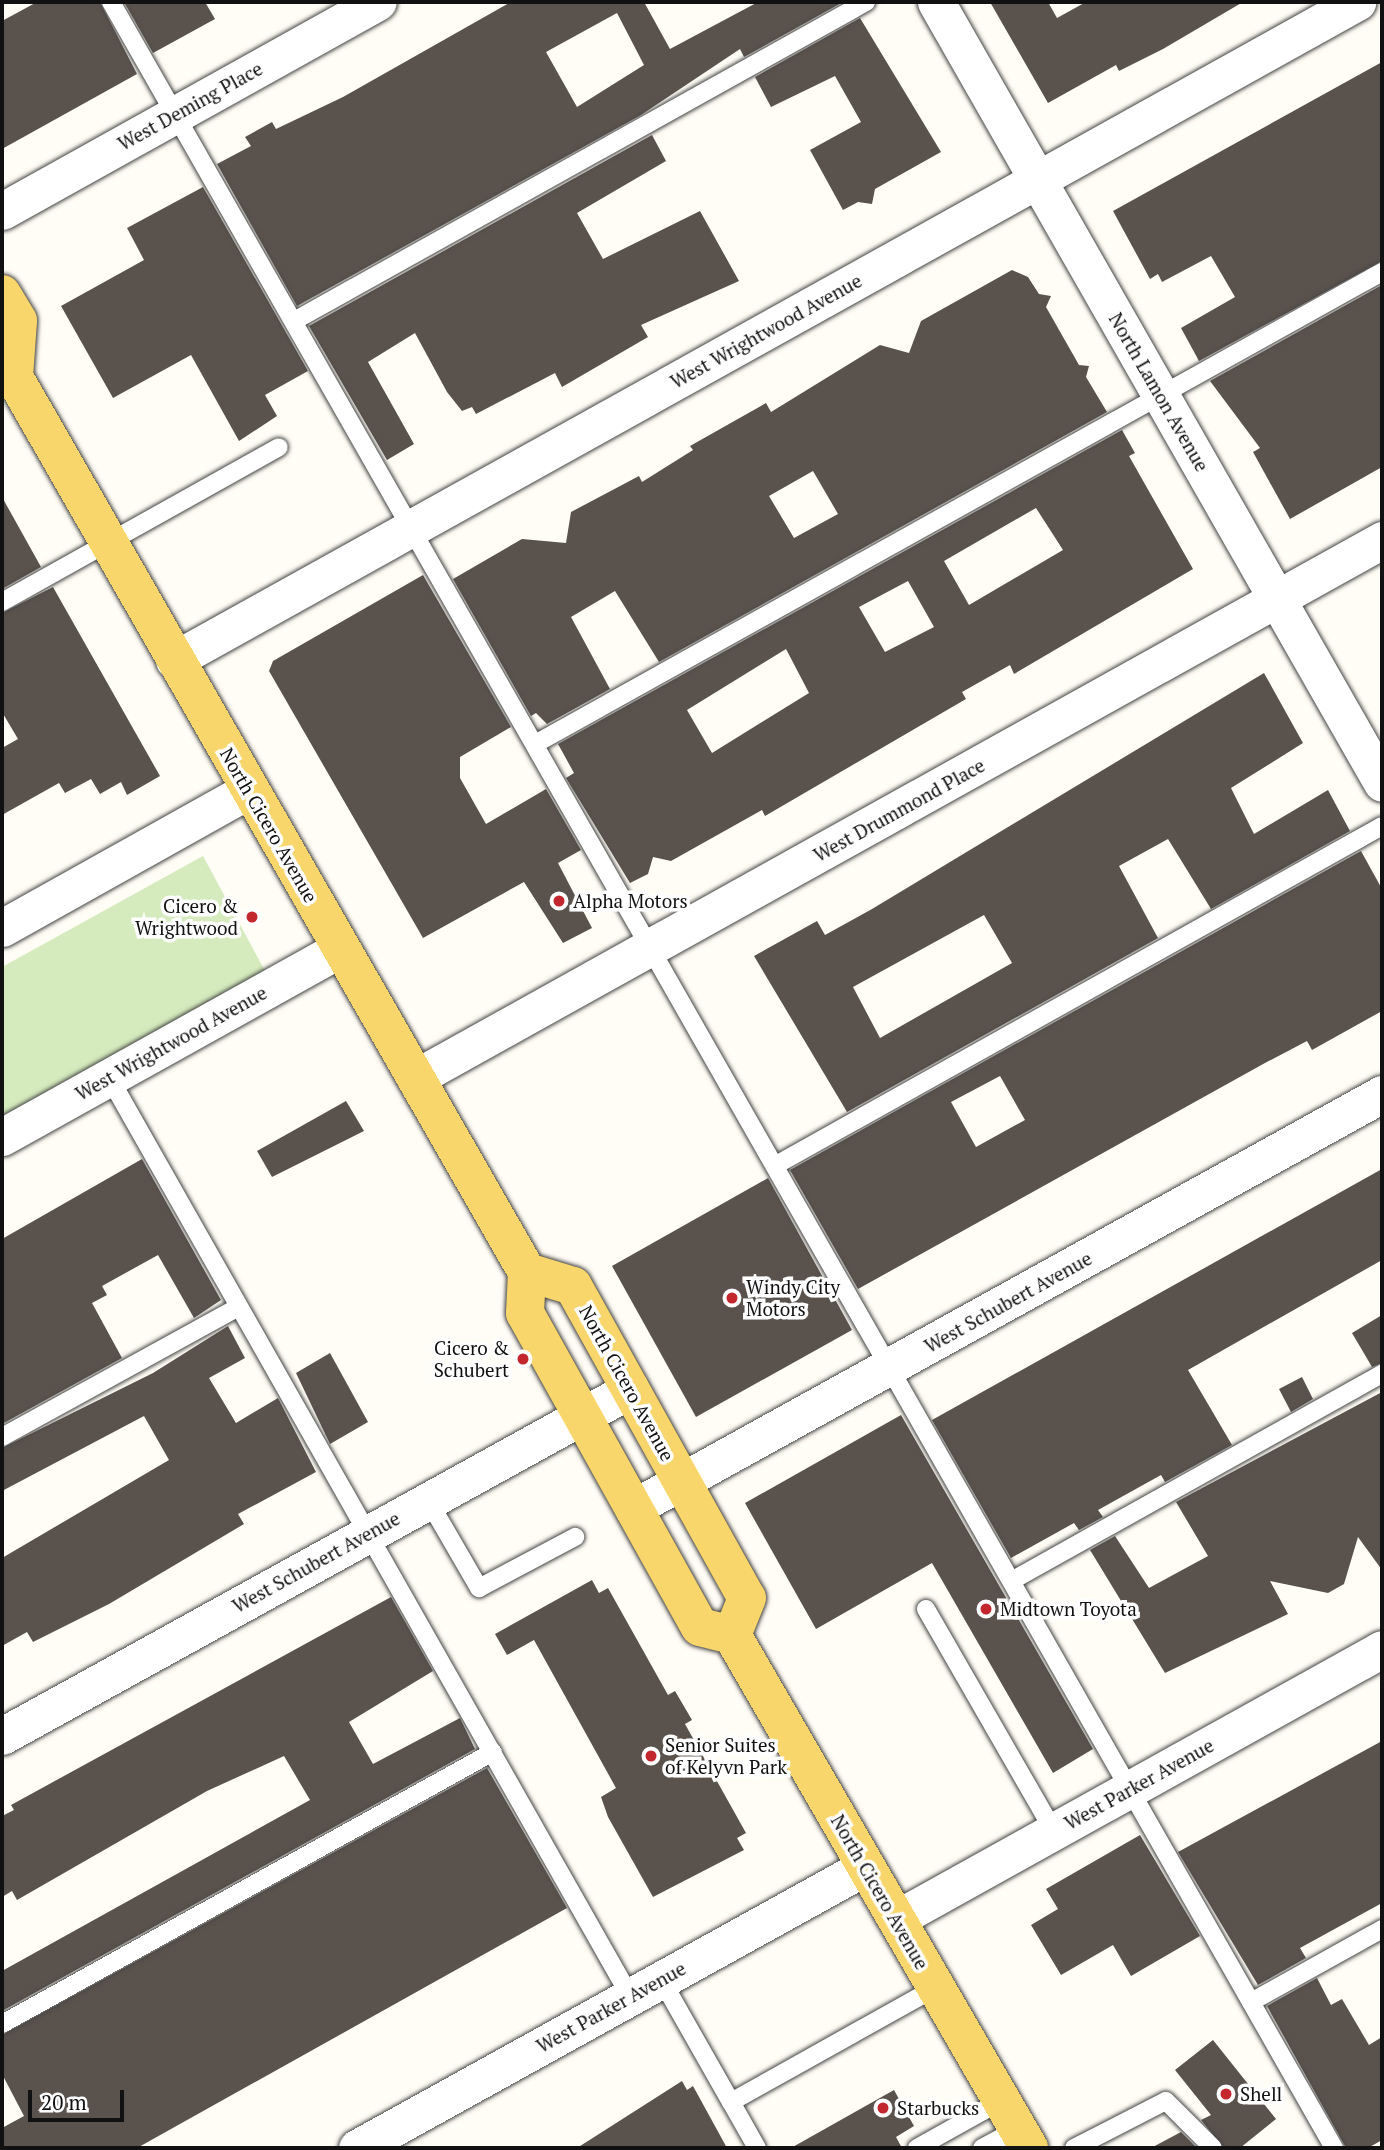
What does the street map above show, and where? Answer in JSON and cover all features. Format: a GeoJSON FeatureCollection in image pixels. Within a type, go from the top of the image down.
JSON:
{"type":"FeatureCollection","features":[{"type":"Feature","properties":{"kind":"main road","name":"North Cicero Avenue"},"geometry":{"type":"LineString","coordinates":[[2,294],[18,321],[8,373],[527,1272],[573,1286],[747,1598],[732,1635],[1016,2126]]}},
{"type":"Feature","properties":{"kind":"main road"},"geometry":{"type":"LineString","coordinates":[[527,1272],[525,1313],[700,1627],[732,1635]]}},
{"type":"Feature","properties":{"kind":"street","name":"West Deming Place"},"geometry":{"type":"LineString","coordinates":[[2,211],[378,2]]}},
{"type":"Feature","properties":{"kind":"street","name":"North Lamon Avenue"},"geometry":{"type":"LineString","coordinates":[[936,2],[1382,783]]}},
{"type":"Feature","properties":{"kind":"street","name":"West Wrightwood Avenue"},"geometry":{"type":"LineString","coordinates":[[174,660],[1357,2]]}},
{"type":"Feature","properties":{"kind":"street","name":"West Drummond Place"},"geometry":{"type":"LineString","coordinates":[[415,1078],[1382,540]]}},
{"type":"Feature","properties":{"kind":"street"},"geometry":{"type":"LineString","coordinates":[[2,928],[249,790]]}},
{"type":"Feature","properties":{"kind":"street","name":"West Wrightwood Avenue"},"geometry":{"type":"LineString","coordinates":[[2,1137],[340,949]]}},
{"type":"Feature","properties":{"kind":"street","name":"West Schubert Avenue"},"geometry":{"type":"LineString","coordinates":[[633,1508],[1382,1094]]}},
{"type":"Feature","properties":{"kind":"street","name":"West Schubert Avenue"},"geometry":{"type":"LineString","coordinates":[[2,1736],[631,1389]]}},
{"type":"Feature","properties":{"kind":"street","name":"West Parker Avenue"},"geometry":{"type":"LineString","coordinates":[[895,1919],[1382,1649]]}},
{"type":"Feature","properties":{"kind":"street","name":"West Parker Avenue"},"geometry":{"type":"LineString","coordinates":[[357,2148],[865,1867]]}},
{"type":"Feature","properties":{"kind":"lane"},"geometry":{"type":"LineString","coordinates":[[111,2],[1132,1788],[1334,2148]]}},
{"type":"Feature","properties":{"kind":"lane"},"geometry":{"type":"LineString","coordinates":[[294,321],[866,2]]}},
{"type":"Feature","properties":{"kind":"lane"},"geometry":{"type":"LineString","coordinates":[[535,744],[1382,272]]}},
{"type":"Feature","properties":{"kind":"lane"},"geometry":{"type":"LineString","coordinates":[[2,602],[279,447]]}},
{"type":"Feature","properties":{"kind":"lane"},"geometry":{"type":"LineString","coordinates":[[776,1165],[1382,826]]}},
{"type":"Feature","properties":{"kind":"lane"},"geometry":{"type":"LineString","coordinates":[[109,1077],[493,1752],[646,1987],[731,2102],[757,2148]]}},
{"type":"Feature","properties":{"kind":"lane"},"geometry":{"type":"LineString","coordinates":[[2,1437],[239,1307]]}},
{"type":"Feature","properties":{"kind":"lane"},"geometry":{"type":"LineString","coordinates":[[1013,1580],[1382,1374]]}},
{"type":"Feature","properties":{"kind":"lane"},"geometry":{"type":"LineString","coordinates":[[428,1500],[479,1588],[575,1537]]}},
{"type":"Feature","properties":{"kind":"lane"},"geometry":{"type":"LineString","coordinates":[[926,1609],[1054,1832]]}},
{"type":"Feature","properties":{"kind":"lane"},"geometry":{"type":"LineString","coordinates":[[2,2024],[493,1752]]}},
{"type":"Feature","properties":{"kind":"lane"},"geometry":{"type":"LineString","coordinates":[[1251,2002],[1382,1929]]}},
{"type":"Feature","properties":{"kind":"lane"},"geometry":{"type":"LineString","coordinates":[[731,2102],[935,1988]]}},
{"type":"Feature","properties":{"kind":"lane"},"geometry":{"type":"LineString","coordinates":[[1074,2148],[1166,2101],[1213,2148]]}},
{"type":"Feature","properties":{"kind":"lane"},"geometry":{"type":"LineString","coordinates":[[917,2148],[1016,2126]]}},
{"type":"Feature","properties":{"kind":"lane"},"geometry":{"type":"LineString","coordinates":[[982,2148],[1016,2126]]}},
{"type":"Feature","properties":{"kind":"green space"},"geometry":{"type":"Polygon","coordinates":[[[203,856],[265,971],[2,1116],[2,967],[203,856]]]}},
{"type":"Feature","properties":{"kind":"building"},"geometry":{"type":"Polygon","coordinates":[[[37,2],[100,2],[137,74],[2,149],[2,21],[37,2]]]}},
{"type":"Feature","properties":{"kind":"building"},"geometry":{"type":"Polygon","coordinates":[[[124,2],[205,2],[215,19],[153,53],[124,2]]]}},
{"type":"Feature","properties":{"kind":"building"},"geometry":{"type":"Polygon","coordinates":[[[511,2],[644,2],[670,49],[758,2],[843,2],[744,57],[740,49],[641,115],[297,306],[217,164],[251,146],[245,137],[272,122],[276,129],[343,97],[511,2]],[[617,13],[546,52],[577,107],[644,65],[617,13]]]}},
{"type":"Feature","properties":{"kind":"building"},"geometry":{"type":"Polygon","coordinates":[[[990,2],[1048,2],[1057,18],[1086,2],[1243,2],[1163,49],[1119,71],[1116,65],[1048,103],[990,2]]]}},
{"type":"Feature","properties":{"kind":"building"},"geometry":{"type":"Polygon","coordinates":[[[860,18],[941,152],[875,189],[872,204],[858,202],[843,210],[810,150],[861,122],[835,76],[771,107],[755,77],[860,18]]]}},
{"type":"Feature","properties":{"kind":"building"},"geometry":{"type":"Polygon","coordinates":[[[1382,62],[1382,261],[1199,361],[1181,328],[1235,297],[1211,256],[1162,282],[1158,274],[1150,279],[1113,211],[1382,62]]]}},
{"type":"Feature","properties":{"kind":"building"},"geometry":{"type":"Polygon","coordinates":[[[652,135],[666,161],[577,213],[603,259],[700,211],[739,281],[641,325],[648,337],[562,387],[555,373],[476,414],[472,407],[462,411],[447,392],[415,333],[368,362],[414,444],[387,460],[309,326],[652,135]]]}},
{"type":"Feature","properties":{"kind":"building"},"geometry":{"type":"Polygon","coordinates":[[[203,187],[308,371],[265,395],[277,416],[239,441],[191,355],[113,398],[61,306],[144,260],[127,228],[203,187]]]}},
{"type":"Feature","properties":{"kind":"building"},"geometry":{"type":"Polygon","coordinates":[[[1012,270],[1028,277],[1039,294],[1051,296],[1046,307],[1079,365],[1089,366],[1086,377],[1107,412],[659,662],[615,591],[571,617],[610,689],[547,724],[536,713],[531,716],[453,579],[522,539],[566,543],[571,512],[639,476],[642,482],[693,450],[690,446],[766,403],[771,412],[880,345],[909,353],[921,321],[1012,270]],[[813,471],[769,496],[794,538],[838,514],[813,471]]]}},
{"type":"Feature","properties":{"kind":"building"},"geometry":{"type":"Polygon","coordinates":[[[1382,285],[1382,467],[1290,519],[1253,452],[1260,448],[1210,381],[1382,285]]]}},
{"type":"Feature","properties":{"kind":"building"},"geometry":{"type":"Polygon","coordinates":[[[1122,430],[1135,453],[1129,456],[1193,569],[1014,674],[1010,665],[962,692],[966,699],[765,816],[762,810],[671,861],[653,857],[648,874],[630,883],[566,778],[574,773],[558,744],[1122,430]],[[1036,508],[944,561],[969,605],[1063,550],[1036,508]],[[908,581],[859,607],[885,652],[934,627],[908,581]],[[786,649],[687,710],[712,753],[809,693],[786,649]]]}},
{"type":"Feature","properties":{"kind":"building"},"geometry":{"type":"Polygon","coordinates":[[[2,497],[41,567],[2,589],[2,497]]]}},
{"type":"Feature","properties":{"kind":"building"},"geometry":{"type":"Polygon","coordinates":[[[423,575],[511,727],[460,757],[460,778],[486,824],[546,789],[581,850],[558,863],[592,928],[563,943],[524,882],[423,938],[269,671],[273,661],[423,575]]]}},
{"type":"Feature","properties":{"kind":"building"},"geometry":{"type":"Polygon","coordinates":[[[53,587],[160,776],[127,795],[121,782],[100,794],[91,779],[65,793],[59,783],[2,815],[2,748],[18,739],[2,712],[2,613],[53,587]]]}},
{"type":"Feature","properties":{"kind":"building"},"geometry":{"type":"Polygon","coordinates":[[[1264,673],[1303,743],[1231,788],[1254,834],[1328,790],[1350,831],[1211,909],[1168,839],[1119,866],[1158,938],[847,1112],[754,956],[817,921],[825,935],[1264,673]],[[984,915],[853,987],[880,1038],[1012,963],[984,915]]]}},
{"type":"Feature","properties":{"kind":"building"},"geometry":{"type":"Polygon","coordinates":[[[1361,851],[1382,889],[1382,1011],[1312,1050],[1307,1041],[1265,1063],[858,1289],[790,1170],[1361,851]],[[1000,1076],[951,1102],[976,1147],[1025,1120],[1000,1076]]]}},
{"type":"Feature","properties":{"kind":"building"},"geometry":{"type":"Polygon","coordinates":[[[346,1101],[364,1131],[272,1177],[257,1151],[346,1101]]]}},
{"type":"Feature","properties":{"kind":"building"},"geometry":{"type":"Polygon","coordinates":[[[142,1159],[221,1300],[194,1318],[158,1255],[102,1286],[107,1295],[92,1303],[122,1358],[2,1424],[2,1239],[142,1159]]]}},
{"type":"Feature","properties":{"kind":"building"},"geometry":{"type":"Polygon","coordinates":[[[1382,1169],[1382,1260],[1188,1370],[1232,1445],[1165,1482],[1161,1475],[1098,1510],[1103,1517],[1079,1530],[1074,1523],[1011,1558],[932,1420],[1382,1169]]]}},
{"type":"Feature","properties":{"kind":"building","name":"Windy City Motors"},"geometry":{"type":"Polygon","coordinates":[[[768,1178],[852,1330],[696,1417],[612,1266],[768,1178]]]}},
{"type":"Feature","properties":{"kind":"building"},"geometry":{"type":"Polygon","coordinates":[[[1382,1315],[1382,1363],[1372,1367],[1352,1333],[1382,1315]]]}},
{"type":"Feature","properties":{"kind":"building"},"geometry":{"type":"Polygon","coordinates":[[[228,1326],[245,1358],[209,1378],[236,1423],[278,1398],[316,1472],[238,1514],[244,1524],[109,1604],[33,1642],[27,1632],[2,1646],[2,1558],[169,1460],[144,1416],[2,1491],[2,1448],[153,1373],[228,1326]]]}},
{"type":"Feature","properties":{"kind":"building"},"geometry":{"type":"Polygon","coordinates":[[[330,1353],[368,1422],[330,1444],[296,1373],[330,1353]]]}},
{"type":"Feature","properties":{"kind":"building"},"geometry":{"type":"Polygon","coordinates":[[[1302,1377],[1313,1399],[1291,1412],[1279,1389],[1302,1377]]]}},
{"type":"Feature","properties":{"kind":"building"},"geometry":{"type":"Polygon","coordinates":[[[1382,1392],[1382,1570],[1358,1537],[1344,1584],[1328,1593],[1270,1581],[1288,1614],[1165,1673],[1090,1550],[1115,1536],[1149,1588],[1208,1556],[1176,1502],[1382,1392]]]}},
{"type":"Feature","properties":{"kind":"building","name":"Midtown Toyota"},"geometry":{"type":"Polygon","coordinates":[[[901,1415],[1093,1749],[1053,1773],[932,1563],[816,1629],[745,1503],[901,1415]]]}},
{"type":"Feature","properties":{"kind":"building","name":"Senior Suites of Kelyvn Park"},"geometry":{"type":"Polygon","coordinates":[[[592,1580],[599,1593],[608,1588],[668,1695],[675,1691],[692,1720],[685,1724],[746,1833],[737,1838],[744,1850],[653,1897],[608,1817],[601,1797],[616,1788],[534,1640],[507,1655],[495,1634],[592,1580]]]}},
{"type":"Feature","properties":{"kind":"building"},"geometry":{"type":"Polygon","coordinates":[[[391,1597],[433,1671],[349,1722],[373,1764],[460,1718],[475,1749],[2,2011],[2,1971],[310,1800],[284,1756],[207,1791],[17,1900],[12,1891],[2,1897],[2,1816],[14,1810],[11,1805],[391,1597]]]}},
{"type":"Feature","properties":{"kind":"building"},"geometry":{"type":"Polygon","coordinates":[[[1382,1741],[1382,1903],[1300,1948],[1306,1958],[1258,1985],[1178,1852],[1382,1741]]]}},
{"type":"Feature","properties":{"kind":"building"},"geometry":{"type":"Polygon","coordinates":[[[487,1768],[567,1908],[137,2148],[2,2148],[2,2128],[24,2116],[2,2074],[2,2035],[487,1768]]]}},
{"type":"Feature","properties":{"kind":"building"},"geometry":{"type":"Polygon","coordinates":[[[1140,1835],[1200,1936],[1131,1976],[1113,1945],[1061,1975],[1031,1925],[1058,1909],[1046,1889],[1140,1835]]]}},
{"type":"Feature","properties":{"kind":"building"},"geometry":{"type":"Polygon","coordinates":[[[1317,1978],[1331,2005],[1342,1999],[1369,2045],[1382,2037],[1382,2140],[1368,2148],[1346,2148],[1267,2006],[1317,1978]]]}},
{"type":"Feature","properties":{"kind":"building","name":"Shell"},"geometry":{"type":"Polygon","coordinates":[[[1213,2040],[1276,2119],[1240,2148],[1224,2148],[1201,2120],[1211,2115],[1175,2070],[1213,2040]]]}},
{"type":"Feature","properties":{"kind":"building"},"geometry":{"type":"Polygon","coordinates":[[[682,2081],[687,2090],[693,2086],[727,2148],[577,2148],[682,2081]]]}},
{"type":"Feature","properties":{"kind":"building","name":"Starbucks"},"geometry":{"type":"Polygon","coordinates":[[[894,2090],[914,2126],[896,2137],[902,2148],[791,2148],[894,2090]]]}},
{"type":"Feature","properties":{"kind":"building","name":"Shell"},"geometry":{"type":"Polygon","coordinates":[[[1181,2132],[1197,2148],[1151,2148],[1181,2132]]]}},
{"type":"Feature","properties":{"kind":"place","name":"Alpha Motors"},"geometry":{"type":"Point","coordinates":[559,901]}},
{"type":"Feature","properties":{"kind":"place","name":"Cicero & Wrightwood"},"geometry":{"type":"Point","coordinates":[252,917]}},
{"type":"Feature","properties":{"kind":"place","name":"Windy City Motors"},"geometry":{"type":"Point","coordinates":[732,1298]}},
{"type":"Feature","properties":{"kind":"place","name":"Cicero & Schubert"},"geometry":{"type":"Point","coordinates":[523,1359]}},
{"type":"Feature","properties":{"kind":"place","name":"Midtown Toyota"},"geometry":{"type":"Point","coordinates":[986,1609]}},
{"type":"Feature","properties":{"kind":"place","name":"Senior Suites of Kelyvn Park"},"geometry":{"type":"Point","coordinates":[651,1756]}},
{"type":"Feature","properties":{"kind":"place","name":"Shell"},"geometry":{"type":"Point","coordinates":[1226,2094]}},
{"type":"Feature","properties":{"kind":"place","name":"Starbucks"},"geometry":{"type":"Point","coordinates":[883,2108]}}]}
